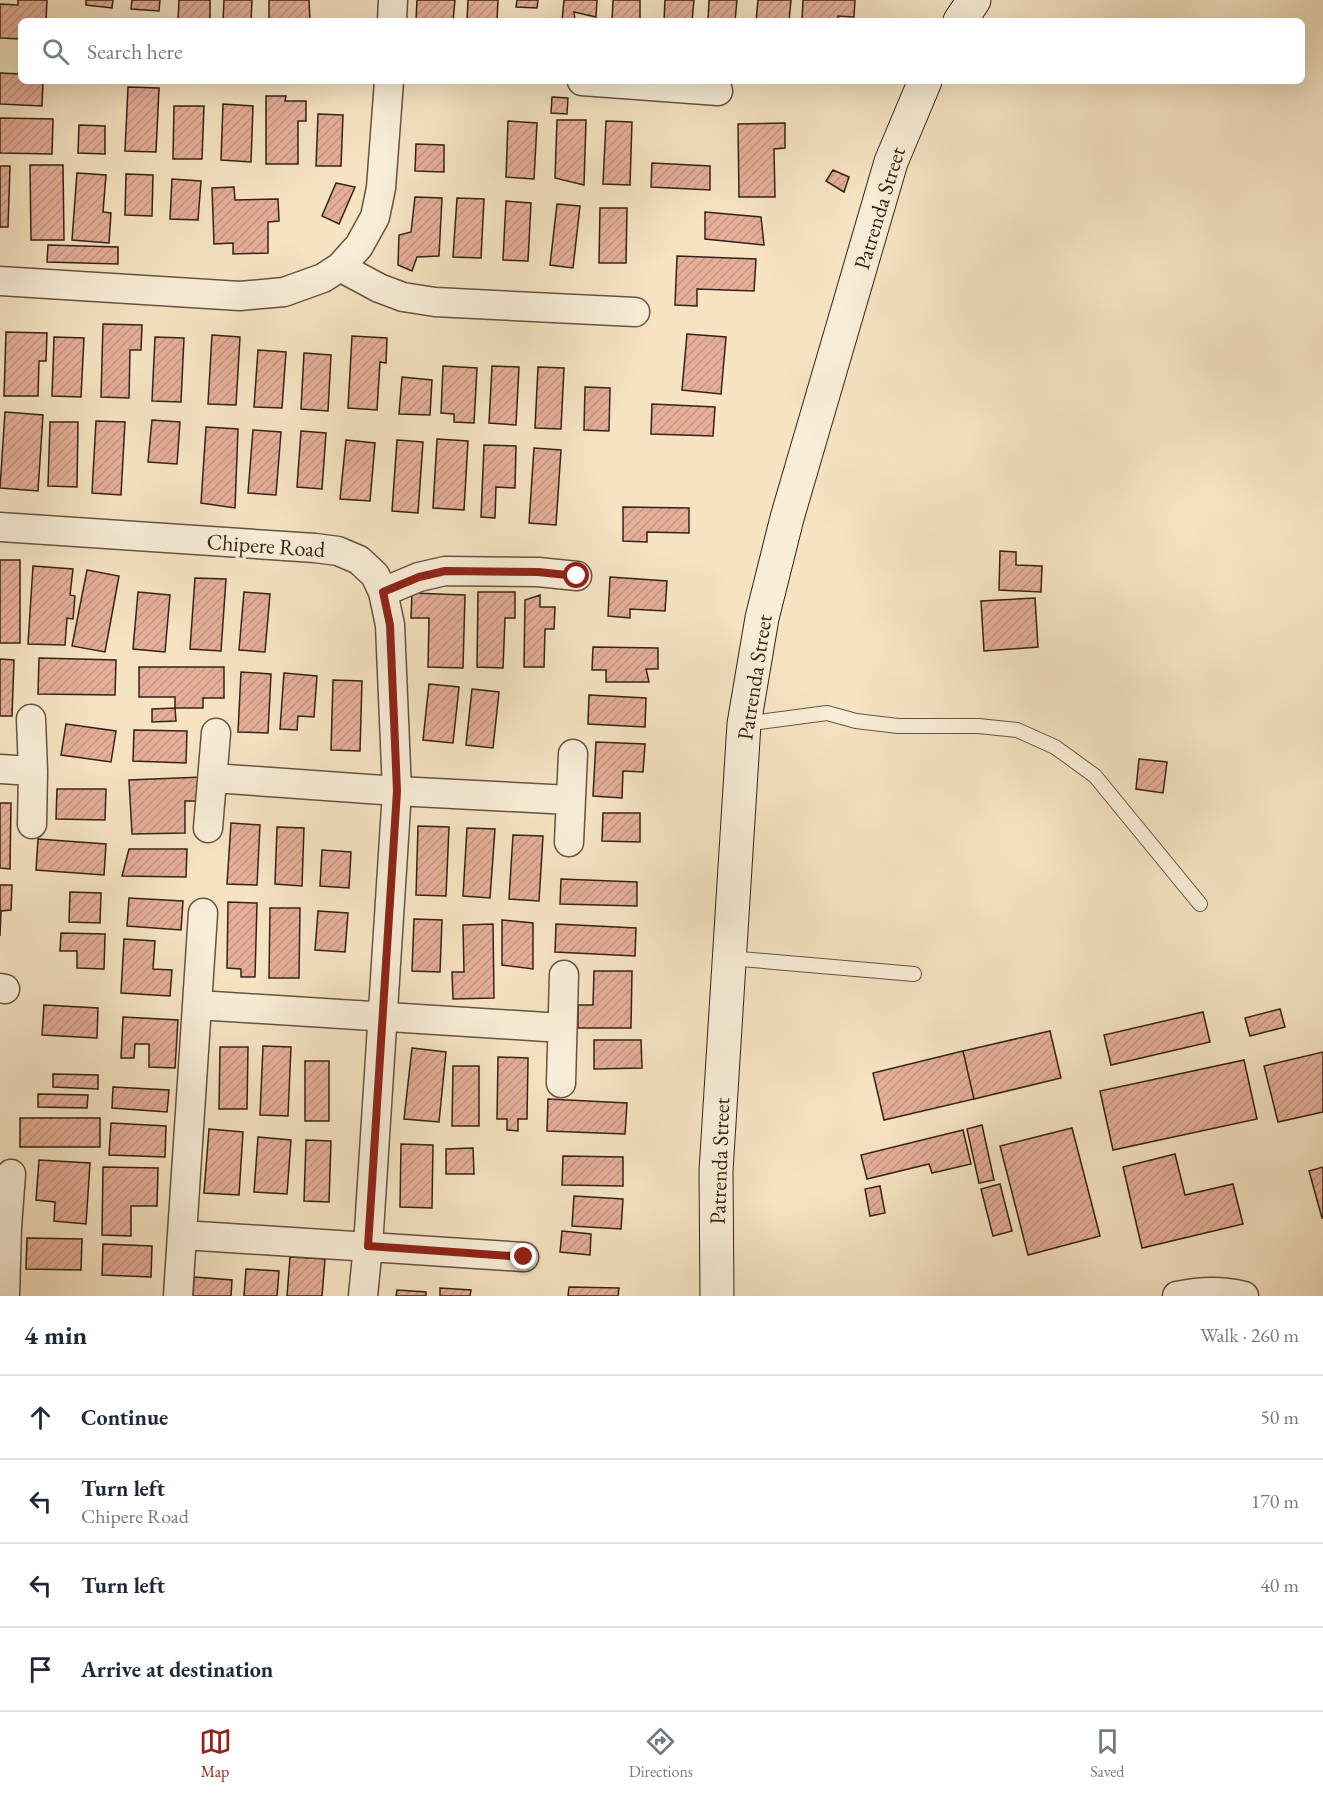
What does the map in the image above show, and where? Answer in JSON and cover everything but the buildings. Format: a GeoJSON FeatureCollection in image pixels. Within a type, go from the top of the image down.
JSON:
{"type":"FeatureCollection","features":[{"type":"Feature","properties":{"kind":"street"},"geometry":{"type":"LineString","coordinates":[[392,18],[393,0]]}},
{"type":"Feature","properties":{"kind":"street"},"geometry":{"type":"LineString","coordinates":[[962,18],[974,0]]}},
{"type":"Feature","properties":{"kind":"street"},"geometry":{"type":"LineString","coordinates":[[0,281],[240,296],[284,292],[323,278],[340,267],[359,246],[375,217],[381,188],[388,84]]}},
{"type":"Feature","properties":{"kind":"street"},"geometry":{"type":"LineString","coordinates":[[623,84],[718,91]]}},
{"type":"Feature","properties":{"kind":"street","name":"Patrenda Street"},"geometry":{"type":"LineString","coordinates":[[717,1296],[716,1171],[744,724],[762,618],[787,518],[891,162],[924,84]]}},
{"type":"Feature","properties":{"kind":"street"},"geometry":{"type":"LineString","coordinates":[[340,267],[403,297],[435,302],[635,312]]}},
{"type":"Feature","properties":{"kind":"street","name":"Chipere Road"},"geometry":{"type":"LineString","coordinates":[[0,527],[315,548],[338,551],[358,560],[375,575],[383,592],[390,625],[397,791],[363,1296]]}},
{"type":"Feature","properties":{"kind":"street"},"geometry":{"type":"LineString","coordinates":[[383,592],[419,577],[445,571],[538,572],[577,576]]}},
{"type":"Feature","properties":{"kind":"street"},"geometry":{"type":"LineString","coordinates":[[31,720],[32,824]]}},
{"type":"Feature","properties":{"kind":"street"},"geometry":{"type":"LineString","coordinates":[[208,828],[216,733]]}},
{"type":"Feature","properties":{"kind":"street"},"geometry":{"type":"LineString","coordinates":[[569,842],[573,754]]}},
{"type":"Feature","properties":{"kind":"street"},"geometry":{"type":"LineString","coordinates":[[0,769],[33,771]]}},
{"type":"Feature","properties":{"kind":"street"},"geometry":{"type":"LineString","coordinates":[[213,778],[570,800]]}},
{"type":"Feature","properties":{"kind":"street"},"geometry":{"type":"LineString","coordinates":[[178,1296],[203,913]]}},
{"type":"Feature","properties":{"kind":"street"},"geometry":{"type":"LineString","coordinates":[[561,1083],[564,975]]}},
{"type":"Feature","properties":{"kind":"street"},"geometry":{"type":"LineString","coordinates":[[198,1005],[562,1028]]}},
{"type":"Feature","properties":{"kind":"street"},"geometry":{"type":"LineString","coordinates":[[5,1296],[4,1227],[11,1174]]}},
{"type":"Feature","properties":{"kind":"street"},"geometry":{"type":"LineString","coordinates":[[183,1235],[524,1257]]}},
{"type":"Feature","properties":{"kind":"street"},"geometry":{"type":"LineString","coordinates":[[1177,1296],[1193,1292],[1227,1292],[1244,1296]]}},
{"type":"Feature","properties":{"kind":"lane"},"geometry":{"type":"LineString","coordinates":[[744,724],[827,713],[856,721],[898,726],[979,726],[1017,730],[1055,747],[1095,776],[1200,904]]}},
{"type":"Feature","properties":{"kind":"lane"},"geometry":{"type":"LineString","coordinates":[[729,958],[914,974]]}},
{"type":"Feature","properties":{"kind":"route"},"geometry":{"type":"LineString","coordinates":[[524,1257],[368,1246],[397,791],[390,625],[383,592],[419,577],[445,571],[538,572],[577,576]]}}]}
